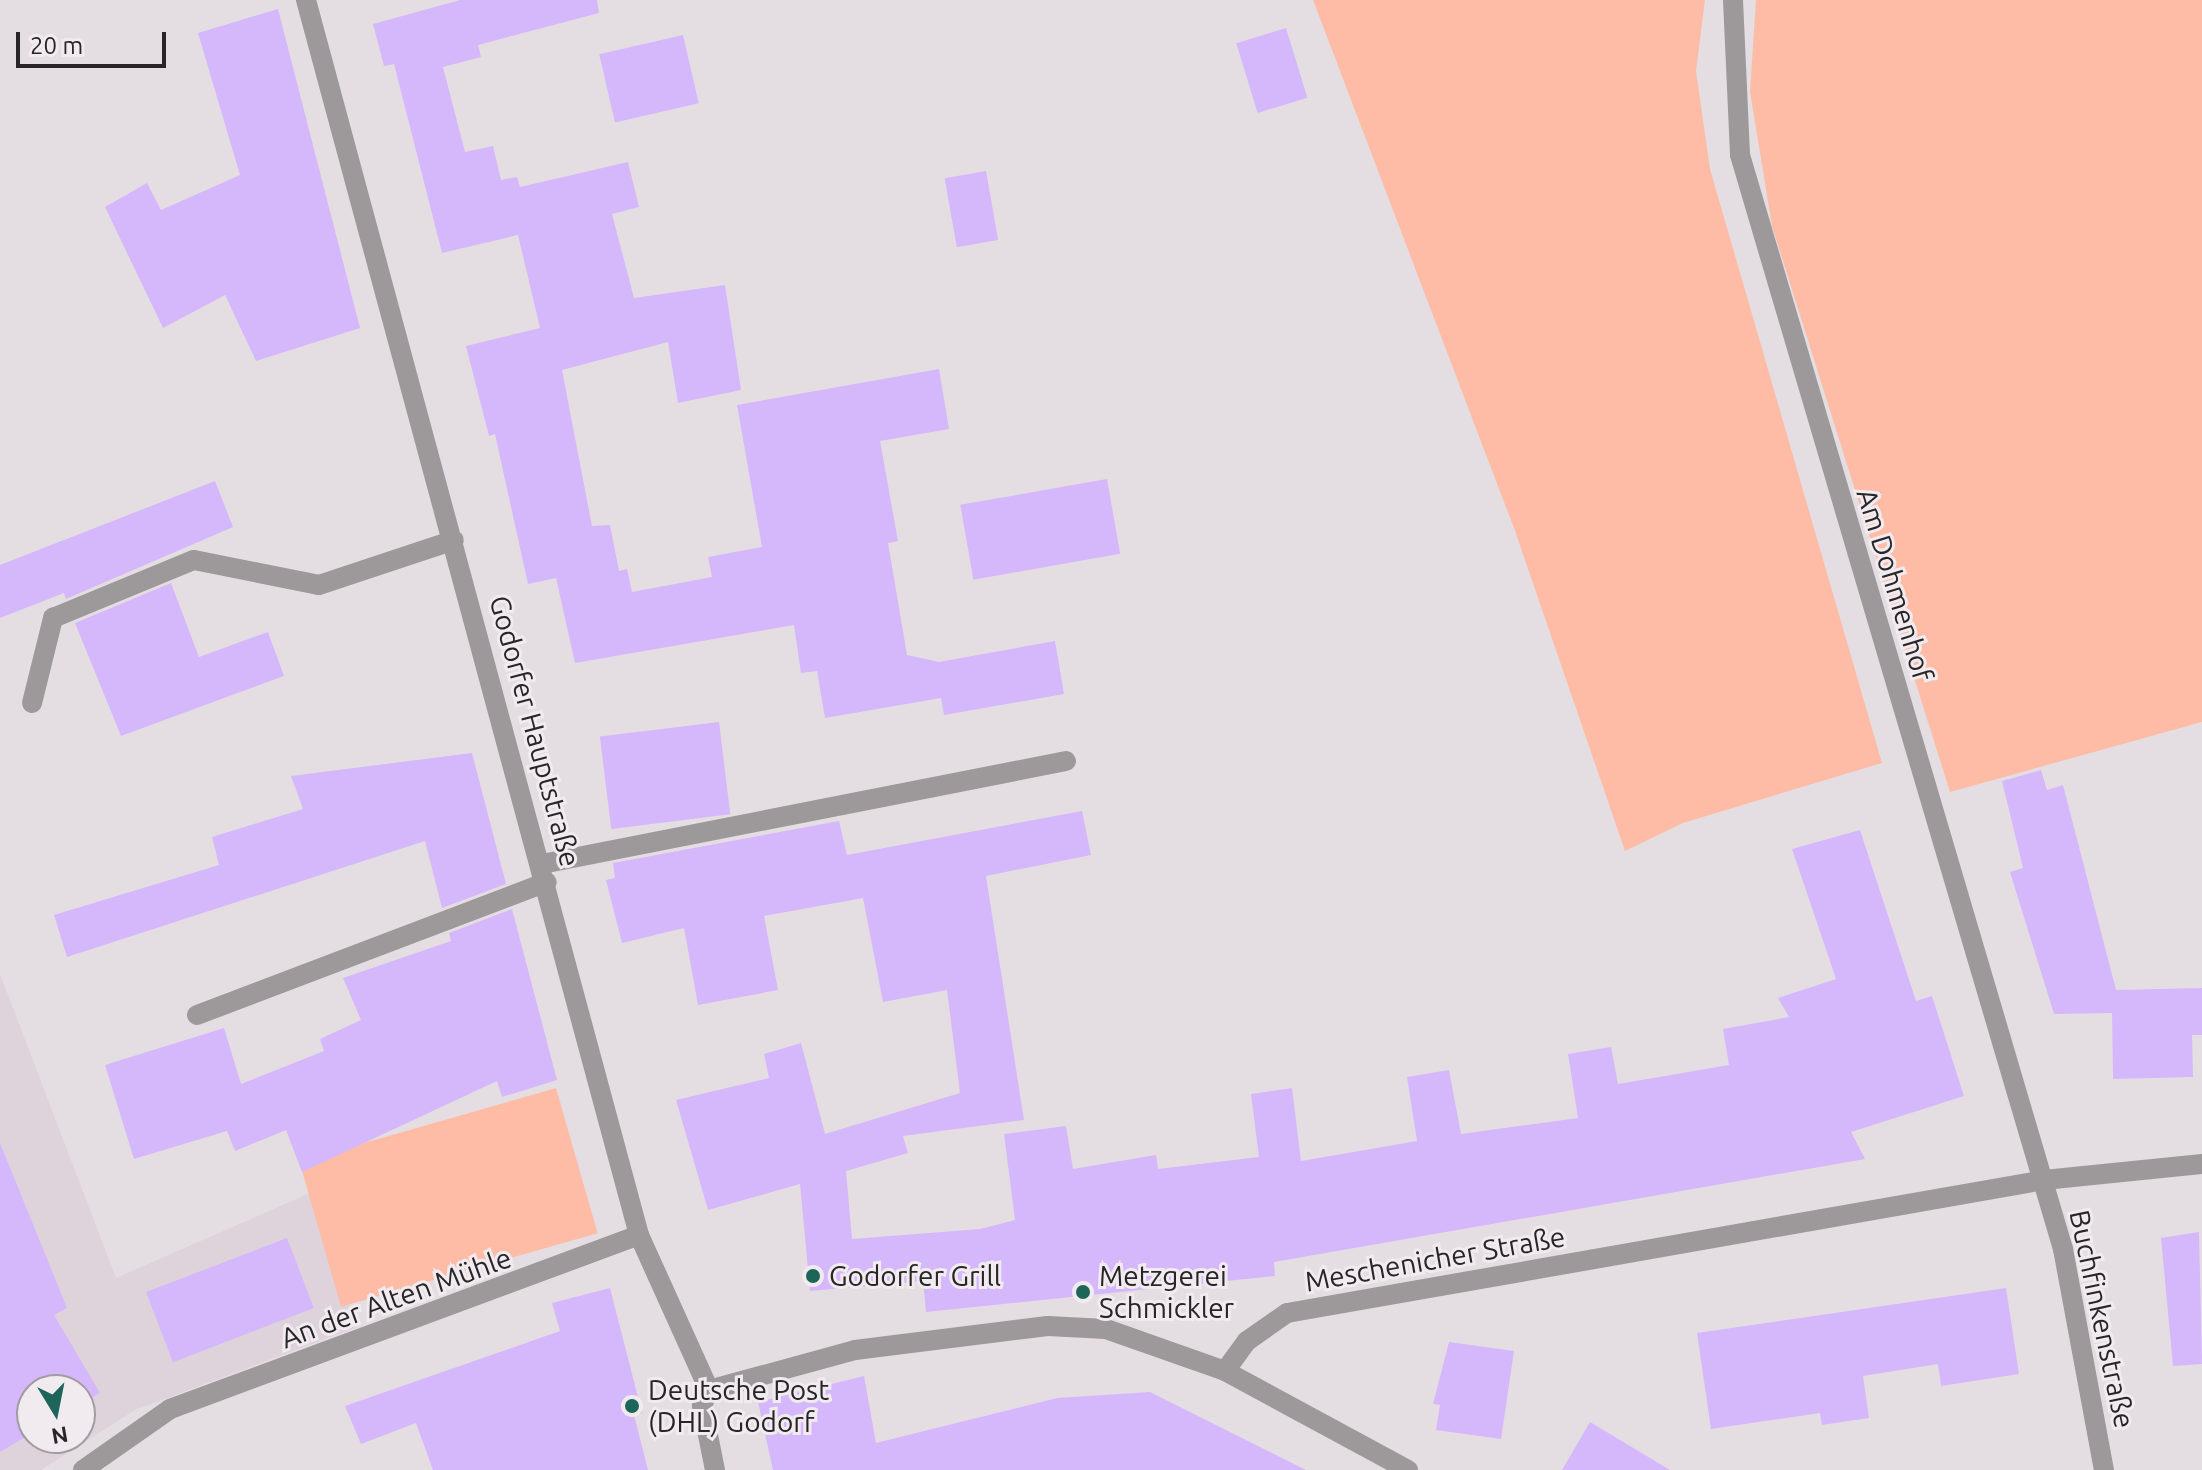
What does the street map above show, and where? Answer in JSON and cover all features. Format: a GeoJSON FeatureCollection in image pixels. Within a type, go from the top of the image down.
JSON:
{"type":"FeatureCollection","features":[{"type":"Feature","properties":{"kind":"street","name":"Godorfer Hauptstraße"},"geometry":{"type":"LineString","coordinates":[[306,0],[545,873],[639,1235],[709,1390],[702,1405],[715,1470]]}},
{"type":"Feature","properties":{"kind":"street","name":"Am Dohmenhof"},"geometry":{"type":"LineString","coordinates":[[1733,0],[1740,155],[2044,1180]]}},
{"type":"Feature","properties":{"kind":"street"},"geometry":{"type":"LineString","coordinates":[[32,703],[53,618],[194,560],[319,585],[454,540]]}},
{"type":"Feature","properties":{"kind":"street"},"geometry":{"type":"LineString","coordinates":[[197,1015],[545,873],[1066,761]]}},
{"type":"Feature","properties":{"kind":"street","name":"Meschenicher Straße"},"geometry":{"type":"LineString","coordinates":[[1225,1371],[1247,1341],[1287,1313],[2044,1180],[2202,1164]]}},
{"type":"Feature","properties":{"kind":"street","name":"Buchfinkenstraße"},"geometry":{"type":"LineString","coordinates":[[2044,1180],[2063,1249],[2104,1470]]}},
{"type":"Feature","properties":{"kind":"street","name":"An der Alten Mühle"},"geometry":{"type":"LineString","coordinates":[[83,1470],[170,1409],[639,1235]]}},
{"type":"Feature","properties":{"kind":"street"},"geometry":{"type":"LineString","coordinates":[[709,1390],[855,1350],[1048,1326],[1106,1329],[1225,1371],[1408,1470]]}},
{"type":"Feature","properties":{"kind":"shaded area"},"geometry":{"type":"Polygon","coordinates":[[[1313,0],[1705,0],[1696,71],[1710,169],[1882,763],[1683,823],[1625,851],[1515,531],[1313,0]]]}},
{"type":"Feature","properties":{"kind":"shaded area"},"geometry":{"type":"Polygon","coordinates":[[[1756,0],[2202,0],[2202,722],[1950,792],[1772,226],[1750,92],[1756,0]]]}},
{"type":"Feature","properties":{"kind":"shaded area"},"geometry":{"type":"Polygon","coordinates":[[[0,974],[116,1278],[310,1193],[357,1327],[135,1410],[96,1435],[96,1374],[16,1374],[16,1454],[66,1454],[41,1470],[0,1470],[0,974]]]}},
{"type":"Feature","properties":{"kind":"shaded area"},"geometry":{"type":"Polygon","coordinates":[[[556,1088],[598,1233],[341,1307],[299,1162],[556,1088]]]}},
{"type":"Feature","properties":{"kind":"building"},"geometry":{"type":"Polygon","coordinates":[[[460,0],[597,0],[599,13],[478,45],[481,57],[443,67],[465,152],[493,146],[501,180],[517,177],[520,187],[628,162],[639,207],[612,214],[634,298],[725,285],[741,390],[678,403],[668,342],[562,370],[592,526],[610,525],[619,571],[627,569],[632,592],[712,577],[708,557],[762,547],[737,405],[939,369],[949,429],[880,441],[898,541],[888,543],[907,655],[939,662],[1055,641],[1064,694],[944,715],[941,698],[825,718],[817,671],[801,673],[794,625],[575,663],[556,578],[528,584],[495,434],[489,436],[466,346],[540,328],[518,235],[442,253],[394,64],[384,66],[373,24],[460,0]]]}},
{"type":"Feature","properties":{"kind":"building"},"geometry":{"type":"Polygon","coordinates":[[[278,9],[360,328],[256,361],[225,295],[163,328],[105,207],[147,183],[161,210],[240,175],[198,33],[278,9]]]}},
{"type":"Feature","properties":{"kind":"building"},"geometry":{"type":"Polygon","coordinates":[[[1286,28],[1307,98],[1258,113],[1236,43],[1286,28]]]}},
{"type":"Feature","properties":{"kind":"building"},"geometry":{"type":"Polygon","coordinates":[[[683,35],[699,103],[615,123],[599,54],[683,35]]]}},
{"type":"Feature","properties":{"kind":"building"},"geometry":{"type":"Polygon","coordinates":[[[986,171],[998,240],[957,247],[945,178],[986,171]]]}},
{"type":"Feature","properties":{"kind":"building"},"geometry":{"type":"Polygon","coordinates":[[[1107,479],[1120,554],[973,580],[960,505],[1107,479]]]}},
{"type":"Feature","properties":{"kind":"building"},"geometry":{"type":"Polygon","coordinates":[[[215,481],[233,527],[66,599],[64,593],[0,618],[0,565],[215,481]]]}},
{"type":"Feature","properties":{"kind":"building"},"geometry":{"type":"Polygon","coordinates":[[[171,583],[199,657],[268,632],[284,676],[121,736],[75,623],[171,583]]]}},
{"type":"Feature","properties":{"kind":"building"},"geometry":{"type":"Polygon","coordinates":[[[719,722],[730,814],[611,829],[600,737],[719,722]]]}},
{"type":"Feature","properties":{"kind":"building"},"geometry":{"type":"Polygon","coordinates":[[[472,753],[506,884],[442,908],[425,841],[67,957],[54,915],[219,865],[212,837],[303,809],[291,776],[472,753]]]}},
{"type":"Feature","properties":{"kind":"building"},"geometry":{"type":"Polygon","coordinates":[[[2041,770],[2047,790],[2063,785],[2116,990],[2202,988],[2202,1035],[2192,1035],[2193,1077],[2113,1079],[2112,1013],[2054,1014],[2010,872],[2023,868],[2002,781],[2041,770]]]}},
{"type":"Feature","properties":{"kind":"building"},"geometry":{"type":"Polygon","coordinates":[[[1082,811],[1091,855],[986,876],[1024,1120],[903,1136],[908,1153],[846,1171],[852,1239],[980,1229],[1015,1220],[1004,1134],[1066,1126],[1073,1169],[1156,1155],[1158,1169],[1259,1157],[1251,1094],[1292,1088],[1301,1161],[1417,1141],[1407,1077],[1449,1070],[1461,1134],[1578,1118],[1568,1054],[1611,1047],[1618,1084],[1729,1065],[1723,1029],[1789,1017],[1778,998],[1836,979],[1792,849],[1860,830],[1916,1001],[1932,996],[1964,1096],[1851,1132],[1865,1159],[1274,1262],[1275,1276],[926,1312],[923,1281],[810,1291],[800,1184],[708,1210],[676,1100],[769,1078],[764,1054],[801,1043],[825,1134],[960,1093],[947,990],[883,1002],[863,898],[764,916],[778,990],[698,1005],[684,928],[622,943],[606,880],[615,878],[613,863],[839,821],[847,855],[1082,811]]]}},
{"type":"Feature","properties":{"kind":"building"},"geometry":{"type":"Polygon","coordinates":[[[512,909],[557,1080],[502,1097],[497,1081],[302,1172],[286,1130],[235,1151],[227,1131],[134,1159],[105,1065],[224,1028],[241,1084],[324,1051],[320,1039],[361,1020],[343,978],[451,941],[449,933],[512,909]]]}},
{"type":"Feature","properties":{"kind":"building"},"geometry":{"type":"Polygon","coordinates":[[[0,1143],[67,1308],[54,1315],[89,1374],[16,1374],[16,1442],[0,1452],[0,1143]]]}},
{"type":"Feature","properties":{"kind":"building"},"geometry":{"type":"Polygon","coordinates":[[[2199,1232],[2202,1364],[2173,1366],[2161,1238],[2199,1232]]]}},
{"type":"Feature","properties":{"kind":"building"},"geometry":{"type":"Polygon","coordinates":[[[287,1238],[314,1308],[173,1362],[146,1292],[287,1238]]]}},
{"type":"Feature","properties":{"kind":"building"},"geometry":{"type":"Polygon","coordinates":[[[610,1288],[642,1413],[634,1415],[648,1470],[433,1470],[416,1423],[361,1444],[345,1406],[560,1331],[552,1303],[610,1288]]]}},
{"type":"Feature","properties":{"kind":"building"},"geometry":{"type":"Polygon","coordinates":[[[2006,1288],[2019,1374],[1941,1386],[1938,1364],[1863,1376],[1869,1418],[1822,1425],[1820,1413],[1711,1429],[1697,1333],[2006,1288]]]}},
{"type":"Feature","properties":{"kind":"building"},"geometry":{"type":"Polygon","coordinates":[[[1449,1342],[1514,1351],[1501,1439],[1436,1430],[1440,1405],[1433,1404],[1449,1342]]]}},
{"type":"Feature","properties":{"kind":"building"},"geometry":{"type":"Polygon","coordinates":[[[864,1376],[876,1443],[1057,1398],[1150,1392],[1306,1470],[773,1470],[758,1402],[864,1376]]]}},
{"type":"Feature","properties":{"kind":"building"},"geometry":{"type":"Polygon","coordinates":[[[1590,1422],[1670,1470],[1562,1470],[1590,1422]]]}},
{"type":"Feature","properties":{"kind":"place","name":"Godorfer Grill"},"geometry":{"type":"Point","coordinates":[813,1276]}},
{"type":"Feature","properties":{"kind":"place","name":"Metzgerei Schmickler"},"geometry":{"type":"Point","coordinates":[1083,1292]}},
{"type":"Feature","properties":{"kind":"place","name":"Deutsche Post (DHL) Godorf"},"geometry":{"type":"Point","coordinates":[632,1406]}}]}
